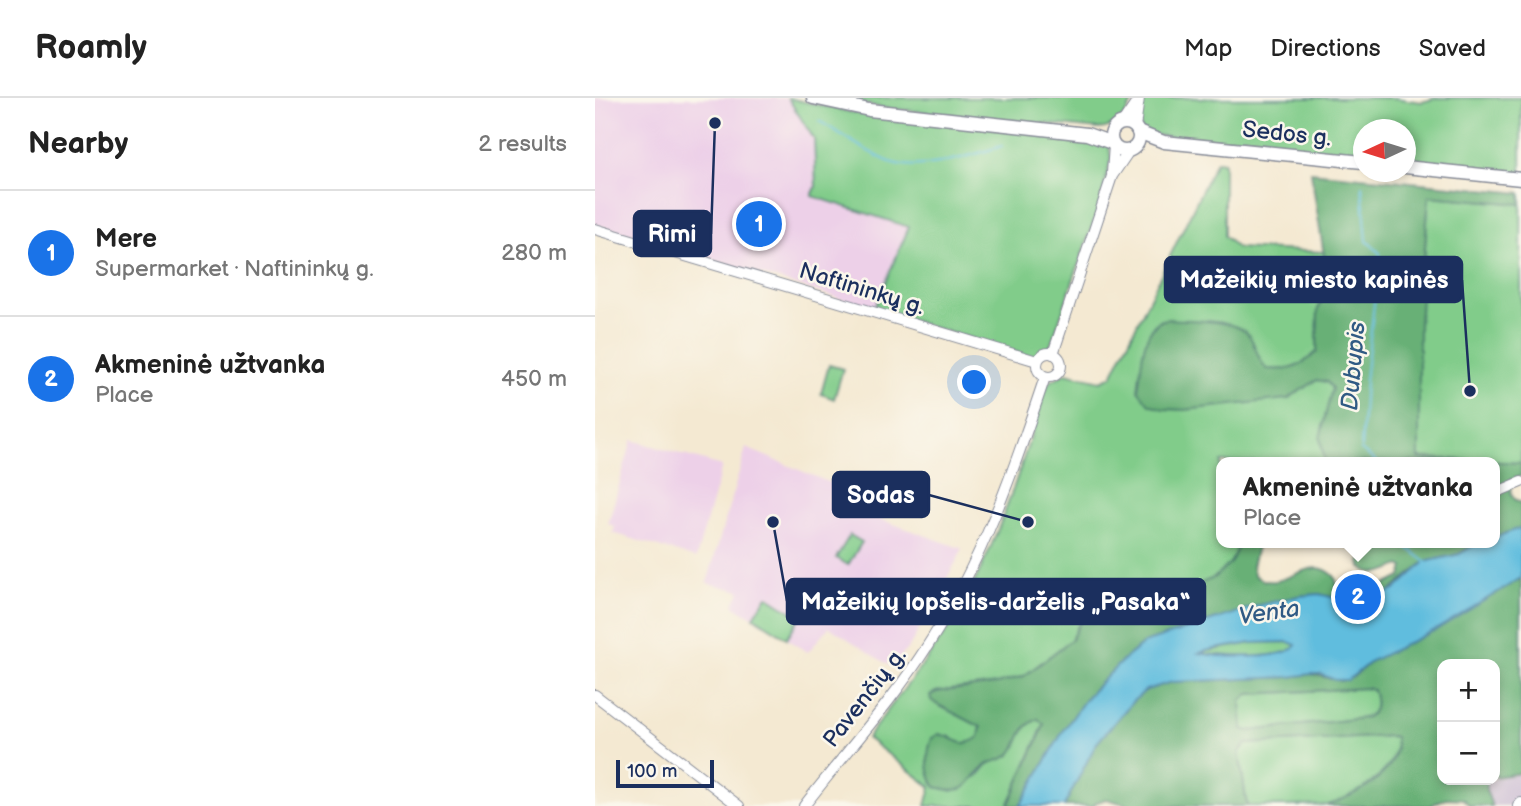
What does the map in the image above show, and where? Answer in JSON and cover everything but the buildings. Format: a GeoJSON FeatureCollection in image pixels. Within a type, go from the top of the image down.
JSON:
{"type":"FeatureCollection","features":[{"type":"Feature","properties":{"kind":"main road"},"geometry":{"type":"LineString","coordinates":[[813,98],[869,110],[1087,134],[1113,144],[1119,150],[1132,149],[1139,140],[1127,128]]}},
{"type":"Feature","properties":{"kind":"main road"},"geometry":{"type":"LineString","coordinates":[[1087,134],[1127,128]]}},
{"type":"Feature","properties":{"kind":"main road"},"geometry":{"type":"LineString","coordinates":[[1113,144],[1111,135],[1127,128]]}},
{"type":"Feature","properties":{"kind":"main road","name":"Sedos g."},"geometry":{"type":"LineString","coordinates":[[1127,128],[1164,142],[1353,161]]}},
{"type":"Feature","properties":{"kind":"main road","name":"Sedos g."},"geometry":{"type":"LineString","coordinates":[[1132,149],[1164,142]]}},
{"type":"Feature","properties":{"kind":"main road"},"geometry":{"type":"LineString","coordinates":[[1416,168],[1521,179]]}},
{"type":"Feature","properties":{"kind":"street"},"geometry":{"type":"LineString","coordinates":[[1127,128],[1138,100]]}},
{"type":"Feature","properties":{"kind":"street"},"geometry":{"type":"LineString","coordinates":[[1053,354],[1112,176],[1113,144]]}},
{"type":"Feature","properties":{"kind":"street"},"geometry":{"type":"LineString","coordinates":[[1112,176],[1132,149]]}},
{"type":"Feature","properties":{"kind":"street","name":"Naftininkų g."},"geometry":{"type":"LineString","coordinates":[[595,229],[1037,361]]}},
{"type":"Feature","properties":{"kind":"street"},"geometry":{"type":"LineString","coordinates":[[1045,353],[1053,354],[1059,358],[1061,368],[1056,374],[1045,377],[1037,369],[1037,361],[1045,353]]}},
{"type":"Feature","properties":{"kind":"street","name":"Pavenčių g."},"geometry":{"type":"LineString","coordinates":[[804,806],[910,672],[949,612],[988,535],[1045,377]]}},
{"type":"Feature","properties":{"kind":"street"},"geometry":{"type":"LineString","coordinates":[[1500,491],[1521,482]]}},
{"type":"Feature","properties":{"kind":"street"},"geometry":{"type":"LineString","coordinates":[[595,695],[739,806]]}},
{"type":"Feature","properties":{"kind":"shaded area"},"geometry":{"type":"Polygon","coordinates":[[[595,98],[788,98],[814,139],[816,187],[812,196],[910,227],[874,309],[595,224],[595,98]]]}},
{"type":"Feature","properties":{"kind":"shaded area"},"geometry":{"type":"Polygon","coordinates":[[[632,440],[722,466],[696,558],[613,533],[615,526],[608,524],[632,440]]]}},
{"type":"Feature","properties":{"kind":"shaded area"},"geometry":{"type":"Polygon","coordinates":[[[746,448],[833,484],[829,501],[963,549],[911,644],[892,667],[829,627],[808,652],[733,605],[741,591],[707,583],[746,448]]]}},
{"type":"Feature","properties":{"kind":"shaded area"},"geometry":{"type":"Polygon","coordinates":[[[1521,774],[1521,806],[1492,806],[1486,785],[1500,785],[1500,778],[1521,774]]]}},
{"type":"Feature","properties":{"kind":"green space"},"geometry":{"type":"Polygon","coordinates":[[[788,98],[850,112],[1097,140],[1109,145],[1111,159],[1100,203],[1050,347],[1037,356],[1030,357],[874,309],[909,227],[812,196],[816,187],[814,139],[788,98]]]}},
{"type":"Feature","properties":{"kind":"green space"},"geometry":{"type":"Polygon","coordinates":[[[834,98],[1134,98],[1121,119],[1112,126],[1099,129],[884,108],[834,98]]]}},
{"type":"Feature","properties":{"kind":"green space"},"geometry":{"type":"Polygon","coordinates":[[[1144,98],[1394,98],[1422,102],[1437,98],[1521,98],[1521,173],[1416,162],[1416,119],[1353,119],[1353,156],[1153,135],[1142,131],[1139,114],[1144,98]]]}},
{"type":"Feature","properties":{"kind":"green space"},"geometry":{"type":"Polygon","coordinates":[[[1216,161],[1224,162],[1224,236],[1237,248],[1324,252],[1328,281],[1318,310],[1317,352],[1294,367],[1267,369],[1259,361],[1167,319],[1152,327],[1287,399],[1317,380],[1327,382],[1332,388],[1332,398],[1325,416],[1325,457],[1216,457],[1216,548],[1237,548],[1231,562],[1214,578],[1181,591],[1170,603],[1145,608],[1130,617],[1117,617],[1110,611],[1077,627],[1071,640],[1024,676],[997,684],[936,692],[936,704],[981,727],[979,737],[969,744],[959,743],[949,736],[932,782],[936,787],[953,791],[979,775],[988,764],[1011,754],[1027,724],[1038,719],[1044,724],[1008,806],[926,806],[931,787],[867,738],[928,658],[964,602],[993,542],[1048,383],[1066,373],[1101,381],[1112,376],[1216,161]]]}},
{"type":"Feature","properties":{"kind":"green space"},"geometry":{"type":"Polygon","coordinates":[[[1311,172],[1353,176],[1353,182],[1411,182],[1521,193],[1521,204],[1429,196],[1419,324],[1419,457],[1324,457],[1320,438],[1332,388],[1327,382],[1317,380],[1287,399],[1185,410],[1163,409],[1149,404],[1138,390],[1147,338],[1158,323],[1167,319],[1198,320],[1233,326],[1249,335],[1267,369],[1283,369],[1305,362],[1317,352],[1318,310],[1328,281],[1311,172]]]}},
{"type":"Feature","properties":{"kind":"green space"},"geometry":{"type":"Polygon","coordinates":[[[1429,196],[1521,204],[1521,463],[1500,462],[1500,457],[1419,457],[1419,324],[1429,196]]]}},
{"type":"Feature","properties":{"kind":"green space"},"geometry":{"type":"Polygon","coordinates":[[[829,365],[843,369],[834,399],[821,394],[829,365]]]}},
{"type":"Feature","properties":{"kind":"green space"},"geometry":{"type":"Polygon","coordinates":[[[1500,462],[1521,463],[1521,476],[1511,480],[1511,494],[1521,502],[1521,528],[1500,535],[1500,462]]]}},
{"type":"Feature","properties":{"kind":"green space"},"geometry":{"type":"Polygon","coordinates":[[[850,535],[862,542],[848,565],[836,558],[850,535]]]}},
{"type":"Feature","properties":{"kind":"green space"},"geometry":{"type":"Polygon","coordinates":[[[1237,548],[1257,548],[1252,566],[1254,575],[1265,581],[1275,581],[1315,568],[1325,570],[1335,577],[1338,588],[1350,595],[1375,590],[1401,577],[1404,567],[1400,565],[1376,573],[1361,567],[1360,560],[1376,548],[1469,548],[1459,554],[1425,562],[1386,595],[1352,602],[1319,594],[1299,596],[1260,605],[1144,643],[1086,698],[1062,733],[1020,806],[1008,806],[1044,724],[1038,719],[1027,726],[1012,753],[987,765],[962,789],[936,787],[930,776],[928,763],[932,738],[939,734],[967,743],[979,737],[981,727],[936,704],[930,695],[997,684],[1024,676],[1071,640],[1080,622],[1102,610],[1110,611],[1117,617],[1130,617],[1144,608],[1170,603],[1181,591],[1214,578],[1231,562],[1237,548]]]}},
{"type":"Feature","properties":{"kind":"green space"},"geometry":{"type":"Polygon","coordinates":[[[1521,578],[1521,773],[1500,776],[1500,659],[1437,659],[1437,785],[1486,785],[1492,806],[1470,806],[1463,799],[1446,798],[1430,806],[1327,806],[1362,789],[1384,772],[1392,762],[1395,750],[1395,737],[1392,736],[1246,744],[1239,752],[1247,806],[1132,806],[1106,799],[1094,806],[1064,806],[1096,744],[1132,702],[1146,690],[1172,682],[1311,674],[1341,681],[1353,677],[1371,661],[1437,629],[1521,578]],[[1367,688],[1249,694],[1241,701],[1243,729],[1249,731],[1364,718],[1374,710],[1373,690],[1367,688]]]}},
{"type":"Feature","properties":{"kind":"green space"},"geometry":{"type":"Polygon","coordinates":[[[767,596],[800,617],[787,638],[754,617],[767,596]]]}},
{"type":"Feature","properties":{"kind":"green space"},"geometry":{"type":"Polygon","coordinates":[[[1252,643],[1295,643],[1295,648],[1274,655],[1197,653],[1252,643]]]}},
{"type":"Feature","properties":{"kind":"green space"},"geometry":{"type":"Polygon","coordinates":[[[1367,688],[1373,690],[1375,707],[1372,713],[1364,718],[1248,731],[1241,725],[1241,701],[1249,694],[1367,688]]]}},
{"type":"Feature","properties":{"kind":"green space"},"geometry":{"type":"Polygon","coordinates":[[[1395,737],[1395,749],[1384,771],[1351,796],[1328,805],[1247,806],[1239,752],[1246,744],[1395,737]]]}},
{"type":"Feature","properties":{"kind":"water","name":"Venta"},"geometry":{"type":"Polygon","coordinates":[[[1521,528],[1521,578],[1437,629],[1371,661],[1348,680],[1311,674],[1172,682],[1146,690],[1132,702],[1096,744],[1064,806],[1020,806],[1062,733],[1086,698],[1144,643],[1260,605],[1299,596],[1319,594],[1352,602],[1374,598],[1395,590],[1425,562],[1459,554],[1469,548],[1500,548],[1500,535],[1521,528]],[[1288,642],[1252,643],[1199,653],[1266,656],[1290,650],[1296,645],[1288,642]]]}},
{"type":"Feature","properties":{"kind":"waterway"},"geometry":{"type":"LineString","coordinates":[[819,121],[872,153],[902,165],[946,162],[1002,146]]}},
{"type":"Feature","properties":{"kind":"waterway","name":"Dubupis"},"geometry":{"type":"LineString","coordinates":[[1362,186],[1367,241],[1380,253],[1365,381],[1361,450],[1370,457]]}},
{"type":"Feature","properties":{"kind":"waterway","name":"Dubupis"},"geometry":{"type":"LineString","coordinates":[[1407,548],[1427,563]]}},
{"type":"Feature","properties":{"kind":"place","name":"Rimi"},"geometry":{"type":"Point","coordinates":[715,123]}},
{"type":"Feature","properties":{"kind":"place","name":"Mere"},"geometry":{"type":"Point","coordinates":[759,224]}},
{"type":"Feature","properties":{"kind":"place","name":"Mažeikių miesto kapinės"},"geometry":{"type":"Point","coordinates":[1470,391]}},
{"type":"Feature","properties":{"kind":"place","name":"Mažeikių lopšelis-darželis „Pasaka“"},"geometry":{"type":"Point","coordinates":[773,522]}},
{"type":"Feature","properties":{"kind":"place","name":"Sodas"},"geometry":{"type":"Point","coordinates":[1028,522]}},
{"type":"Feature","properties":{"kind":"place","name":"Akmeninė užtvanka"},"geometry":{"type":"Point","coordinates":[1358,597]}}]}
